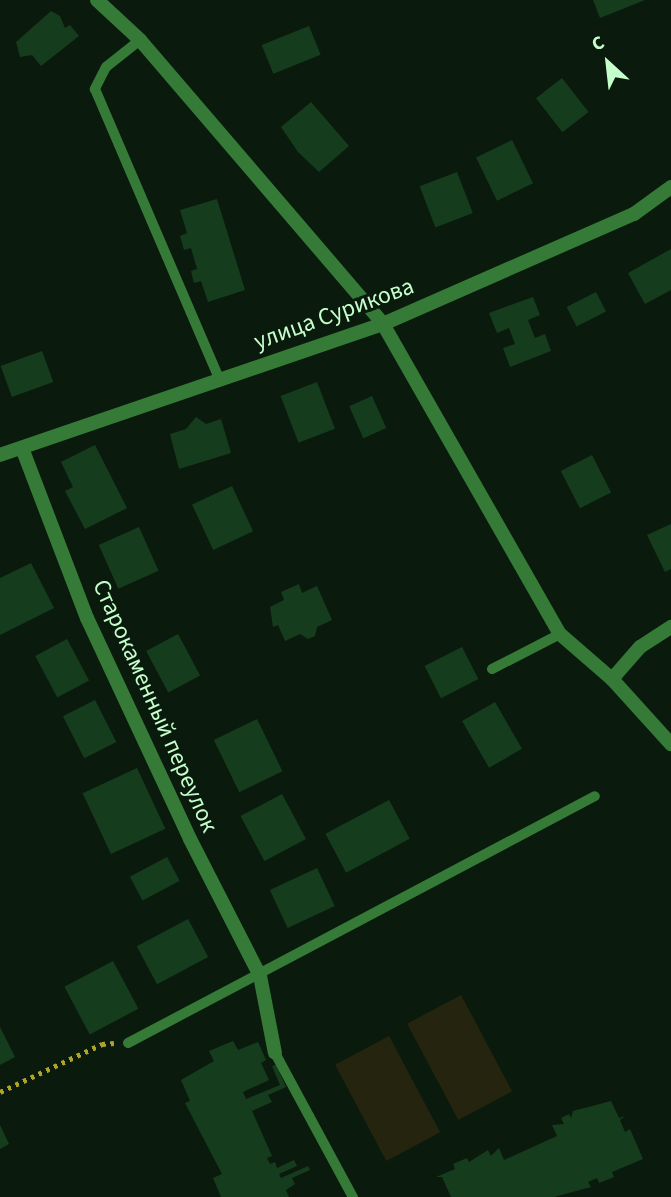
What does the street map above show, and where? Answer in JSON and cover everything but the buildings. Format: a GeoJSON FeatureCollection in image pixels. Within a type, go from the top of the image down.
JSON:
{"type":"FeatureCollection","features":[{"type":"Feature","properties":{"kind":"street"},"geometry":{"type":"LineString","coordinates":[[97,0],[140,40],[383,324],[560,634],[612,679],[671,744]]}},
{"type":"Feature","properties":{"kind":"street","name":"улица Сурикова"},"geometry":{"type":"LineString","coordinates":[[0,455],[383,324],[634,214],[671,187]]}},
{"type":"Feature","properties":{"kind":"street","name":"Старокаменный переулок"},"geometry":{"type":"LineString","coordinates":[[22,448],[87,618],[190,839],[260,976],[275,1053]]}},
{"type":"Feature","properties":{"kind":"street"},"geometry":{"type":"LineString","coordinates":[[612,679],[640,647],[671,627]]}},
{"type":"Feature","properties":{"kind":"lane"},"geometry":{"type":"LineString","coordinates":[[140,40],[106,67],[95,89],[220,381]]}},
{"type":"Feature","properties":{"kind":"lane"},"geometry":{"type":"LineString","coordinates":[[492,669],[560,634]]}},
{"type":"Feature","properties":{"kind":"lane"},"geometry":{"type":"LineString","coordinates":[[128,1043],[260,976],[595,796]]}},
{"type":"Feature","properties":{"kind":"lane"},"geometry":{"type":"LineString","coordinates":[[275,1053],[353,1197]]}},
{"type":"Feature","properties":{"kind":"path"},"geometry":{"type":"LineString","coordinates":[[0,1093],[102,1044],[128,1043]]}},
{"type":"Feature","properties":{"kind":"shaded area"},"geometry":{"type":"Polygon","coordinates":[[[461,995],[512,1091],[458,1120],[407,1024],[461,995]]]}},
{"type":"Feature","properties":{"kind":"shaded area"},"geometry":{"type":"Polygon","coordinates":[[[389,1036],[440,1132],[386,1161],[335,1065],[389,1036]]]}}]}
